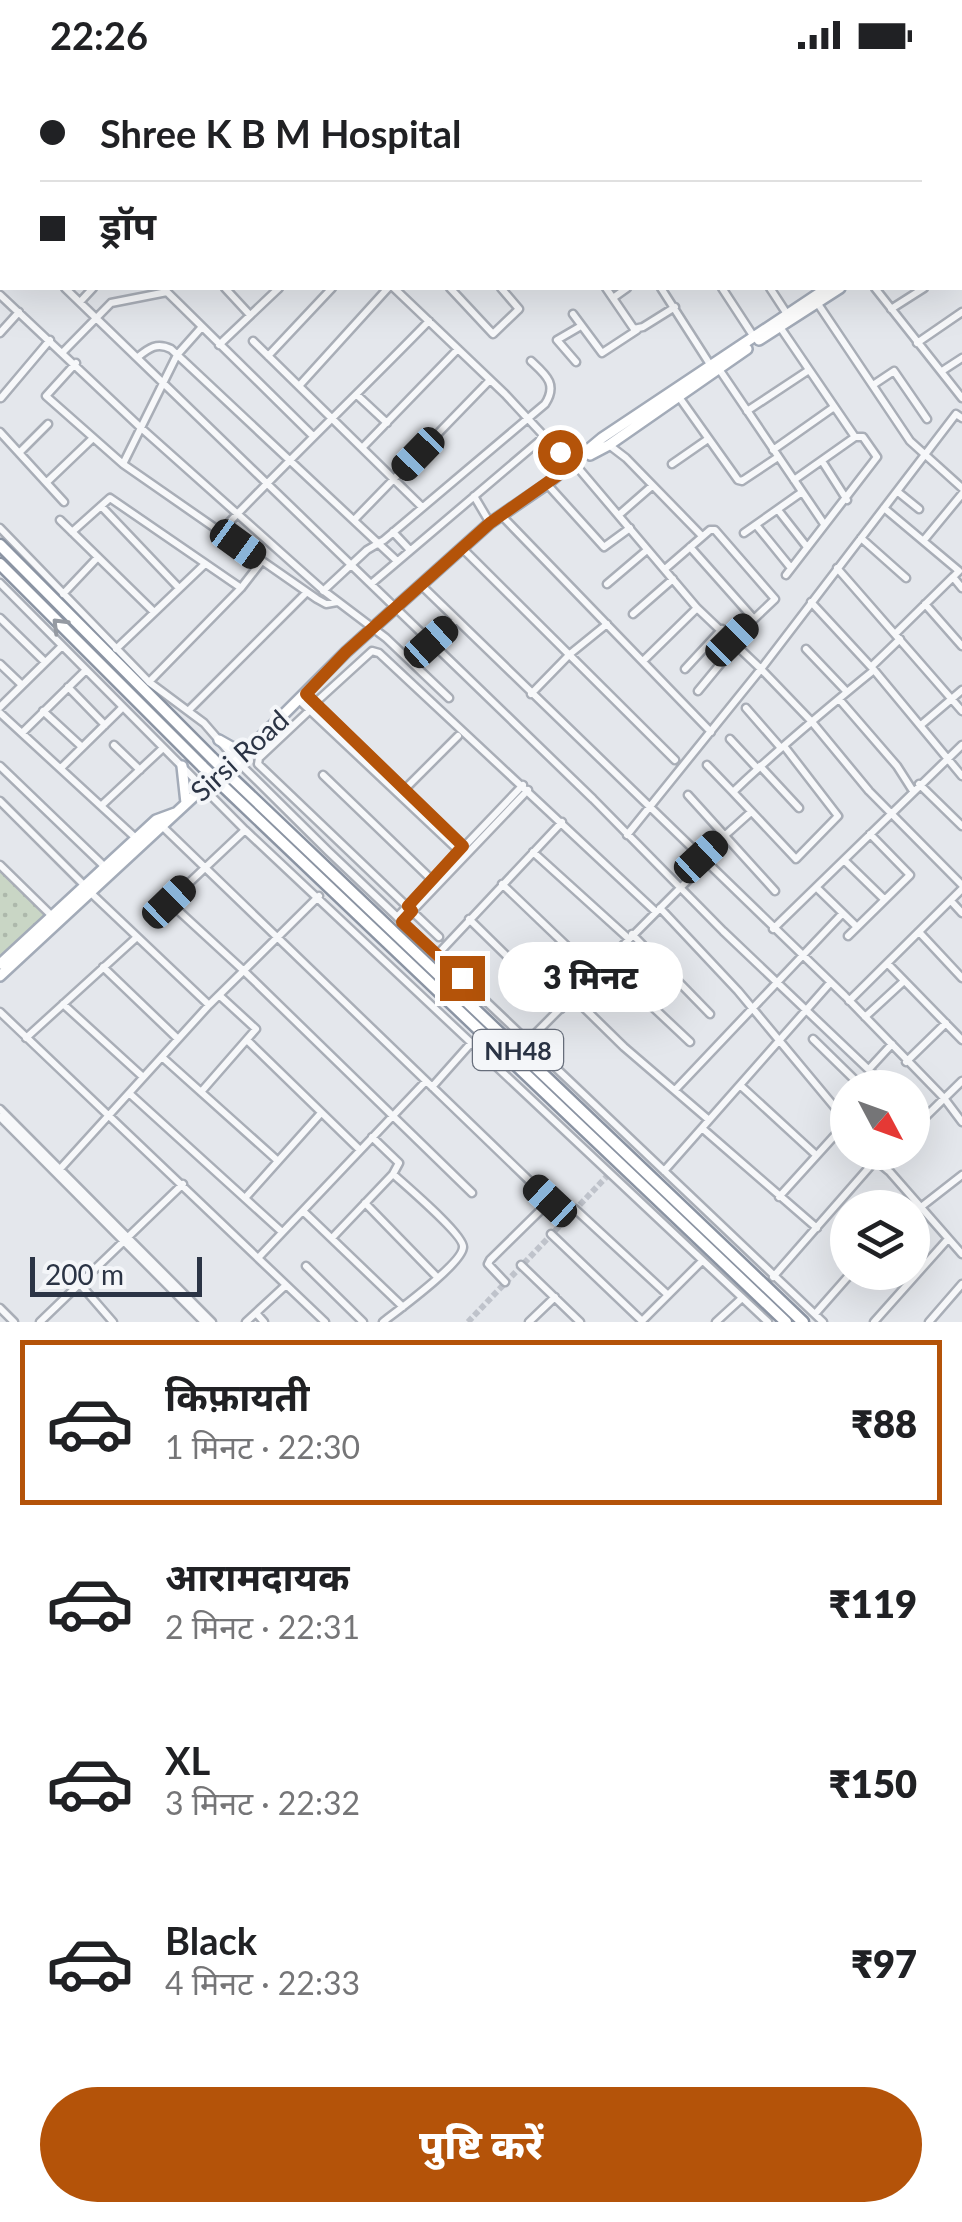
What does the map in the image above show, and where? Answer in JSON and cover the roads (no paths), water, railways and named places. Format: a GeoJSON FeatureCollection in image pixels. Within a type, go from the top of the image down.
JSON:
{"type":"FeatureCollection","features":[{"type":"Feature","properties":{"kind":"highway","name":"NH48"},"geometry":{"type":"LineString","coordinates":[[0,546],[213,759],[229,783],[786,1322]]}},
{"type":"Feature","properties":{"kind":"highway","name":"NH48"},"geometry":{"type":"LineString","coordinates":[[0,564],[203,768],[229,783],[802,1322]]}},
{"type":"Feature","properties":{"kind":"main road","name":"Sirsi Road"},"geometry":{"type":"LineString","coordinates":[[0,964],[88,889],[105,867],[163,827],[237,761],[346,652],[490,523],[547,484],[602,438],[780,326],[826,290]]}},
{"type":"Feature","properties":{"kind":"main road","name":"Sirsi Road"},"geometry":{"type":"LineString","coordinates":[[572,464],[609,445],[679,398],[715,366],[787,314],[836,290]]}},
{"type":"Feature","properties":{"kind":"main road"},"geometry":{"type":"LineString","coordinates":[[219,740],[236,748],[253,745]]}},
{"type":"Feature","properties":{"kind":"main road"},"geometry":{"type":"LineString","coordinates":[[182,766],[186,804]]}},
{"type":"Feature","properties":{"kind":"main road","name":"Sirsi Road"},"geometry":{"type":"LineString","coordinates":[[0,976],[140,842],[156,820],[176,813]]}},
{"type":"Feature","properties":{"kind":"street"},"geometry":{"type":"LineString","coordinates":[[67,290],[680,889],[870,1069],[892,1044]]}},
{"type":"Feature","properties":{"kind":"street"},"geometry":{"type":"LineString","coordinates":[[80,302],[91,290]]}},
{"type":"Feature","properties":{"kind":"street"},"geometry":{"type":"LineString","coordinates":[[63,352],[111,303],[168,290],[201,328],[313,436]]}},
{"type":"Feature","properties":{"kind":"street"},"geometry":{"type":"LineString","coordinates":[[226,290],[250,315]]}},
{"type":"Feature","properties":{"kind":"street"},"geometry":{"type":"LineString","coordinates":[[219,345],[277,290]]}},
{"type":"Feature","properties":{"kind":"street"},"geometry":{"type":"LineString","coordinates":[[268,356],[330,290]]}},
{"type":"Feature","properties":{"kind":"street"},"geometry":{"type":"LineString","coordinates":[[298,386],[389,290]]}},
{"type":"Feature","properties":{"kind":"street"},"geometry":{"type":"LineString","coordinates":[[393,290],[490,380],[620,514],[696,608],[722,629],[812,722],[962,887],[850,1001]]}},
{"type":"Feature","properties":{"kind":"street"},"geometry":{"type":"LineString","coordinates":[[452,290],[493,334],[520,309],[502,290]]}},
{"type":"Feature","properties":{"kind":"street"},"geometry":{"type":"LineString","coordinates":[[607,290],[630,326],[638,330]]}},
{"type":"Feature","properties":{"kind":"street"},"geometry":{"type":"LineString","coordinates":[[613,298],[624,290]]}},
{"type":"Feature","properties":{"kind":"street"},"geometry":{"type":"LineString","coordinates":[[662,290],[824,524]]}},
{"type":"Feature","properties":{"kind":"street"},"geometry":{"type":"LineString","coordinates":[[723,290],[754,337]]}},
{"type":"Feature","properties":{"kind":"street"},"geometry":{"type":"LineString","coordinates":[[771,290],[787,314]]}},
{"type":"Feature","properties":{"kind":"street"},"geometry":{"type":"LineString","coordinates":[[875,290],[962,398]]}},
{"type":"Feature","properties":{"kind":"street"},"geometry":{"type":"LineString","coordinates":[[890,310],[921,290]]}},
{"type":"Feature","properties":{"kind":"street"},"geometry":{"type":"LineString","coordinates":[[0,295],[140,427],[449,698]]}},
{"type":"Feature","properties":{"kind":"street"},"geometry":{"type":"LineString","coordinates":[[814,300],[925,458],[962,491],[924,540]]}},
{"type":"Feature","properties":{"kind":"street"},"geometry":{"type":"LineString","coordinates":[[573,314],[602,353],[675,307]]}},
{"type":"Feature","properties":{"kind":"street"},"geometry":{"type":"LineString","coordinates":[[0,333],[19,312]]}},
{"type":"Feature","properties":{"kind":"street"},"geometry":{"type":"LineString","coordinates":[[916,344],[962,312]]}},
{"type":"Feature","properties":{"kind":"street"},"geometry":{"type":"LineString","coordinates":[[221,532],[429,320]]}},
{"type":"Feature","properties":{"kind":"street"},"geometry":{"type":"LineString","coordinates":[[576,362],[557,340],[582,326]]}},
{"type":"Feature","properties":{"kind":"street"},"geometry":{"type":"LineString","coordinates":[[780,326],[855,437]]}},
{"type":"Feature","properties":{"kind":"street"},"geometry":{"type":"LineString","coordinates":[[122,464],[177,355],[201,328]]}},
{"type":"Feature","properties":{"kind":"street"},"geometry":{"type":"LineString","coordinates":[[1,398],[50,340]]}},
{"type":"Feature","properties":{"kind":"street"},"geometry":{"type":"LineString","coordinates":[[253,341],[422,506]]}},
{"type":"Feature","properties":{"kind":"street"},"geometry":{"type":"LineString","coordinates":[[138,357],[153,346],[162,345],[177,355],[396,560]]}},
{"type":"Feature","properties":{"kind":"street"},"geometry":{"type":"LineString","coordinates":[[362,448],[458,349]]}},
{"type":"Feature","properties":{"kind":"street"},"geometry":{"type":"LineString","coordinates":[[942,371],[962,358]]}},
{"type":"Feature","properties":{"kind":"street"},"geometry":{"type":"LineString","coordinates":[[317,599],[352,565],[545,404],[551,381],[531,361]]}},
{"type":"Feature","properties":{"kind":"street"},"geometry":{"type":"LineString","coordinates":[[76,364],[46,396],[122,464],[317,599],[326,604],[337,602]]}},
{"type":"Feature","properties":{"kind":"street"},"geometry":{"type":"LineString","coordinates":[[747,411],[809,370]]}},
{"type":"Feature","properties":{"kind":"street"},"geometry":{"type":"LineString","coordinates":[[874,386],[894,371],[927,419]]}},
{"type":"Feature","properties":{"kind":"street"},"geometry":{"type":"LineString","coordinates":[[354,520],[490,380]]}},
{"type":"Feature","properties":{"kind":"street"},"geometry":{"type":"LineString","coordinates":[[357,395],[386,423]]}},
{"type":"Feature","properties":{"kind":"street"},"geometry":{"type":"LineString","coordinates":[[679,398],[742,481],[834,406]]}},
{"type":"Feature","properties":{"kind":"street"},"geometry":{"type":"LineString","coordinates":[[627,835],[740,696],[956,414],[962,418]]}},
{"type":"Feature","properties":{"kind":"street"},"geometry":{"type":"LineString","coordinates":[[19,453],[48,424]]}},
{"type":"Feature","properties":{"kind":"street"},"geometry":{"type":"LineString","coordinates":[[0,432],[64,502]]}},
{"type":"Feature","properties":{"kind":"street"},"geometry":{"type":"LineString","coordinates":[[370,584],[544,437]]}},
{"type":"Feature","properties":{"kind":"street"},"geometry":{"type":"LineString","coordinates":[[756,525],[789,572],[877,457],[862,437],[855,437],[794,480]]}},
{"type":"Feature","properties":{"kind":"street"},"geometry":{"type":"LineString","coordinates":[[47,482],[93,438]]}},
{"type":"Feature","properties":{"kind":"street"},"geometry":{"type":"LineString","coordinates":[[672,464],[708,440]]}},
{"type":"Feature","properties":{"kind":"street"},"geometry":{"type":"LineString","coordinates":[[609,445],[702,536]]}},
{"type":"Feature","properties":{"kind":"street"},"geometry":{"type":"LineString","coordinates":[[822,460],[847,500]]}},
{"type":"Feature","properties":{"kind":"street"},"geometry":{"type":"LineString","coordinates":[[547,484],[604,547],[630,528]]}},
{"type":"Feature","properties":{"kind":"street"},"geometry":{"type":"LineString","coordinates":[[620,514],[652,486]]}},
{"type":"Feature","properties":{"kind":"street"},"geometry":{"type":"LineString","coordinates":[[744,533],[802,492]]}},
{"type":"Feature","properties":{"kind":"street"},"geometry":{"type":"LineString","coordinates":[[898,492],[919,509]]}},
{"type":"Feature","properties":{"kind":"street"},"geometry":{"type":"LineString","coordinates":[[474,496],[490,523]]}},
{"type":"Feature","properties":{"kind":"street"},"geometry":{"type":"LineString","coordinates":[[72,532],[110,498],[241,588]]}},
{"type":"Feature","properties":{"kind":"street"},"geometry":{"type":"LineString","coordinates":[[101,506],[179,588]]}},
{"type":"Feature","properties":{"kind":"street"},"geometry":{"type":"LineString","coordinates":[[884,508],[958,572],[962,588]]}},
{"type":"Feature","properties":{"kind":"street"},"geometry":{"type":"LineString","coordinates":[[778,510],[807,547]]}},
{"type":"Feature","properties":{"kind":"street"},"geometry":{"type":"LineString","coordinates":[[501,515],[711,732]]}},
{"type":"Feature","properties":{"kind":"street"},"geometry":{"type":"LineString","coordinates":[[60,520],[154,612]]}},
{"type":"Feature","properties":{"kind":"street"},"geometry":{"type":"LineString","coordinates":[[0,528],[149,682],[219,740],[400,919],[823,1322]]}},
{"type":"Feature","properties":{"kind":"street"},"geometry":{"type":"LineString","coordinates":[[664,569],[702,536],[715,530],[775,599],[754,619],[698,691]]}},
{"type":"Feature","properties":{"kind":"street"},"geometry":{"type":"LineString","coordinates":[[393,532],[409,549]]}},
{"type":"Feature","properties":{"kind":"street"},"geometry":{"type":"LineString","coordinates":[[861,538],[906,578]]}},
{"type":"Feature","properties":{"kind":"street"},"geometry":{"type":"LineString","coordinates":[[690,547],[754,619]]}},
{"type":"Feature","properties":{"kind":"street"},"geometry":{"type":"LineString","coordinates":[[462,548],[675,760]]}},
{"type":"Feature","properties":{"kind":"street"},"geometry":{"type":"LineString","coordinates":[[607,584],[647,550]]}},
{"type":"Feature","properties":{"kind":"street"},"geometry":{"type":"LineString","coordinates":[[63,594],[98,557]]}},
{"type":"Feature","properties":{"kind":"street"},"geometry":{"type":"LineString","coordinates":[[149,682],[241,588],[262,561]]}},
{"type":"Feature","properties":{"kind":"street"},"geometry":{"type":"LineString","coordinates":[[116,648],[205,564]]}},
{"type":"Feature","properties":{"kind":"street"},"geometry":{"type":"LineString","coordinates":[[837,568],[962,711]]}},
{"type":"Feature","properties":{"kind":"street"},"geometry":{"type":"LineString","coordinates":[[733,792],[873,668],[925,604],[958,572]]}},
{"type":"Feature","properties":{"kind":"street"},"geometry":{"type":"LineString","coordinates":[[633,614],[673,578]]}},
{"type":"Feature","properties":{"kind":"street"},"geometry":{"type":"LineString","coordinates":[[1,585],[246,830],[768,1322]]}},
{"type":"Feature","properties":{"kind":"street"},"geometry":{"type":"LineString","coordinates":[[421,585],[850,1001],[944,1098],[962,1122]]}},
{"type":"Feature","properties":{"kind":"street"},"geometry":{"type":"LineString","coordinates":[[188,711],[307,592]]}},
{"type":"Feature","properties":{"kind":"street"},"geometry":{"type":"LineString","coordinates":[[810,602],[873,668],[962,776]]}},
{"type":"Feature","properties":{"kind":"street"},"geometry":{"type":"LineString","coordinates":[[925,604],[962,646]]}},
{"type":"Feature","properties":{"kind":"street"},"geometry":{"type":"LineString","coordinates":[[643,660],[696,608]]}},
{"type":"Feature","properties":{"kind":"street"},"geometry":{"type":"LineString","coordinates":[[0,618],[44,662]]}},
{"type":"Feature","properties":{"kind":"street"},"geometry":{"type":"LineString","coordinates":[[431,642],[456,620]]}},
{"type":"Feature","properties":{"kind":"street"},"geometry":{"type":"LineString","coordinates":[[532,694],[570,654],[607,624]]}},
{"type":"Feature","properties":{"kind":"street"},"geometry":{"type":"LineString","coordinates":[[685,670],[722,629]]}},
{"type":"Feature","properties":{"kind":"street"},"geometry":{"type":"LineString","coordinates":[[62,647],[22,685],[1,715],[140,842]]}},
{"type":"Feature","properties":{"kind":"street"},"geometry":{"type":"LineString","coordinates":[[806,649],[846,692]]}},
{"type":"Feature","properties":{"kind":"street"},"geometry":{"type":"LineString","coordinates":[[439,937],[258,764],[259,758],[374,651],[658,910],[752,1007],[830,1101]]}},
{"type":"Feature","properties":{"kind":"street"},"geometry":{"type":"LineString","coordinates":[[0,664],[22,685]]}},
{"type":"Feature","properties":{"kind":"street"},"geometry":{"type":"LineString","coordinates":[[22,732],[85,671]]}},
{"type":"Feature","properties":{"kind":"street"},"geometry":{"type":"LineString","coordinates":[[68,687],[105,724]]}},
{"type":"Feature","properties":{"kind":"street"},"geometry":{"type":"LineString","coordinates":[[921,726],[962,690]]}},
{"type":"Feature","properties":{"kind":"street"},"geometry":{"type":"LineString","coordinates":[[707,765],[796,859],[838,816],[740,696]]}},
{"type":"Feature","properties":{"kind":"street"},"geometry":{"type":"LineString","coordinates":[[303,698],[461,848]]}},
{"type":"Feature","properties":{"kind":"street"},"geometry":{"type":"LineString","coordinates":[[839,699],[916,788],[962,826]]}},
{"type":"Feature","properties":{"kind":"street"},"geometry":{"type":"LineString","coordinates":[[313,707],[461,848]]}},
{"type":"Feature","properties":{"kind":"street"},"geometry":{"type":"LineString","coordinates":[[62,767],[122,708]]}},
{"type":"Feature","properties":{"kind":"street"},"geometry":{"type":"LineString","coordinates":[[43,711],[82,747]]}},
{"type":"Feature","properties":{"kind":"street"},"geometry":{"type":"LineString","coordinates":[[404,790],[458,736]]}},
{"type":"Feature","properties":{"kind":"street"},"geometry":{"type":"LineString","coordinates":[[730,740],[799,808]]}},
{"type":"Feature","properties":{"kind":"street"},"geometry":{"type":"LineString","coordinates":[[114,744],[140,770]]}},
{"type":"Feature","properties":{"kind":"street"},"geometry":{"type":"LineString","coordinates":[[773,929],[962,745]]}},
{"type":"Feature","properties":{"kind":"street"},"geometry":{"type":"LineString","coordinates":[[102,805],[163,748]]}},
{"type":"Feature","properties":{"kind":"street"},"geometry":{"type":"LineString","coordinates":[[0,766],[105,867]]}},
{"type":"Feature","properties":{"kind":"street"},"geometry":{"type":"LineString","coordinates":[[324,775],[432,880]]}},
{"type":"Feature","properties":{"kind":"street"},"geometry":{"type":"LineString","coordinates":[[410,908],[461,848],[525,788]]}},
{"type":"Feature","properties":{"kind":"street"},"geometry":{"type":"LineString","coordinates":[[400,919],[525,788]]}},
{"type":"Feature","properties":{"kind":"street"},"geometry":{"type":"LineString","coordinates":[[688,795],[775,891]]}},
{"type":"Feature","properties":{"kind":"street"},"geometry":{"type":"LineString","coordinates":[[0,801],[209,1005]]}},
{"type":"Feature","properties":{"kind":"street"},"geometry":{"type":"LineString","coordinates":[[528,1041],[751,812]]}},
{"type":"Feature","properties":{"kind":"street"},"geometry":{"type":"LineString","coordinates":[[438,955],[562,822]]}},
{"type":"Feature","properties":{"kind":"street"},"geometry":{"type":"LineString","coordinates":[[163,827],[567,1217]]}},
{"type":"Feature","properties":{"kind":"street"},"geometry":{"type":"LineString","coordinates":[[154,917],[246,830]]}},
{"type":"Feature","properties":{"kind":"street"},"geometry":{"type":"LineString","coordinates":[[848,936],[910,872],[870,834]]}},
{"type":"Feature","properties":{"kind":"street"},"geometry":{"type":"LineString","coordinates":[[532,852],[630,936],[710,1014]]}},
{"type":"Feature","properties":{"kind":"street"},"geometry":{"type":"LineString","coordinates":[[844,860],[884,899]]}},
{"type":"Feature","properties":{"kind":"street"},"geometry":{"type":"LineString","coordinates":[[0,866],[52,916]]}},
{"type":"Feature","properties":{"kind":"street"},"geometry":{"type":"LineString","coordinates":[[502,884],[596,974]]}},
{"type":"Feature","properties":{"kind":"street"},"geometry":{"type":"LineString","coordinates":[[816,887],[856,927]]}},
{"type":"Feature","properties":{"kind":"street"},"geometry":{"type":"LineString","coordinates":[[60,1169],[209,1005],[319,896]]}},
{"type":"Feature","properties":{"kind":"street"},"geometry":{"type":"LineString","coordinates":[[950,901],[962,914]]}},
{"type":"Feature","properties":{"kind":"street"},"geometry":{"type":"LineString","coordinates":[[169,902],[472,1193]]}},
{"type":"Feature","properties":{"kind":"street"},"geometry":{"type":"LineString","coordinates":[[675,1090],[842,914]]}},
{"type":"Feature","properties":{"kind":"street"},"geometry":{"type":"LineString","coordinates":[[469,920],[561,1009]]}},
{"type":"Feature","properties":{"kind":"street"},"geometry":{"type":"LineString","coordinates":[[920,932],[962,978]]}},
{"type":"Feature","properties":{"kind":"street"},"geometry":{"type":"LineString","coordinates":[[26,1038],[137,937]]}},
{"type":"Feature","properties":{"kind":"street"},"geometry":{"type":"LineString","coordinates":[[606,963],[690,1042]]}},
{"type":"Feature","properties":{"kind":"street"},"geometry":{"type":"LineString","coordinates":[[888,964],[962,1040]]}},
{"type":"Feature","properties":{"kind":"street"},"geometry":{"type":"LineString","coordinates":[[103,967],[178,1039]]}},
{"type":"Feature","properties":{"kind":"street"},"geometry":{"type":"LineString","coordinates":[[865,1017],[904,981]]}},
{"type":"Feature","properties":{"kind":"street"},"geometry":{"type":"LineString","coordinates":[[664,1171],[830,982]]}},
{"type":"Feature","properties":{"kind":"street"},"geometry":{"type":"LineString","coordinates":[[201,1092],[255,1032],[254,1026],[220,995]]}},
{"type":"Feature","properties":{"kind":"street"},"geometry":{"type":"LineString","coordinates":[[573,997],[709,1120]]}},
{"type":"Feature","properties":{"kind":"street"},"geometry":{"type":"LineString","coordinates":[[63,1004],[143,1078]]}},
{"type":"Feature","properties":{"kind":"street"},"geometry":{"type":"LineString","coordinates":[[0,1012],[326,1322]]}},
{"type":"Feature","properties":{"kind":"street"},"geometry":{"type":"LineString","coordinates":[[906,1062],[946,1024]]}},
{"type":"Feature","properties":{"kind":"street"},"geometry":{"type":"LineString","coordinates":[[813,1038],[846,1070]]}},
{"type":"Feature","properties":{"kind":"street"},"geometry":{"type":"LineString","coordinates":[[247,1040],[360,1150]]}},
{"type":"Feature","properties":{"kind":"street"},"geometry":{"type":"LineString","coordinates":[[830,1055],[841,1041]]}},
{"type":"Feature","properties":{"kind":"street"},"geometry":{"type":"LineString","coordinates":[[259,1257],[394,1114],[472,1042]]}},
{"type":"Feature","properties":{"kind":"street"},"geometry":{"type":"LineString","coordinates":[[162,1057],[278,1160]]}},
{"type":"Feature","properties":{"kind":"street"},"geometry":{"type":"LineString","coordinates":[[930,1113],[962,1080]]}},
{"type":"Feature","properties":{"kind":"street"},"geometry":{"type":"LineString","coordinates":[[741,1086],[815,1154]]}},
{"type":"Feature","properties":{"kind":"street"},"geometry":{"type":"LineString","coordinates":[[129,1093],[282,1232]]}},
{"type":"Feature","properties":{"kind":"street"},"geometry":{"type":"LineString","coordinates":[[0,1108],[202,1321]]}},
{"type":"Feature","properties":{"kind":"street"},"geometry":{"type":"LineString","coordinates":[[245,1198],[321,1113]]}},
{"type":"Feature","properties":{"kind":"street"},"geometry":{"type":"LineString","coordinates":[[0,1117],[212,1322]]}},
{"type":"Feature","properties":{"kind":"street"},"geometry":{"type":"LineString","coordinates":[[703,1129],[817,1228]]}},
{"type":"Feature","properties":{"kind":"street"},"geometry":{"type":"LineString","coordinates":[[332,1238],[399,1163],[372,1137]]}},
{"type":"Feature","properties":{"kind":"street"},"geometry":{"type":"LineString","coordinates":[[779,1197],[830,1139]]}},
{"type":"Feature","properties":{"kind":"street"},"geometry":{"type":"LineString","coordinates":[[773,1277],[870,1170]]}},
{"type":"Feature","properties":{"kind":"street"},"geometry":{"type":"LineString","coordinates":[[882,1170],[900,1190]]}},
{"type":"Feature","properties":{"kind":"street"},"geometry":{"type":"LineString","coordinates":[[382,1322],[459,1257],[463,1242],[393,1174]]}},
{"type":"Feature","properties":{"kind":"street"},"geometry":{"type":"LineString","coordinates":[[930,1196],[962,1176]]}},
{"type":"Feature","properties":{"kind":"street"},"geometry":{"type":"LineString","coordinates":[[40,1322],[183,1184]]}},
{"type":"Feature","properties":{"kind":"street"},"geometry":{"type":"LineString","coordinates":[[506,1282],[489,1262],[550,1201]]}},
{"type":"Feature","properties":{"kind":"street"},"geometry":{"type":"LineString","coordinates":[[365,1203],[437,1278]]}},
{"type":"Feature","properties":{"kind":"street"},"geometry":{"type":"LineString","coordinates":[[575,1209],[668,1295]]}},
{"type":"Feature","properties":{"kind":"street"},"geometry":{"type":"LineString","coordinates":[[302,1211],[403,1307]]}},
{"type":"Feature","properties":{"kind":"street"},"geometry":{"type":"LineString","coordinates":[[930,1221],[962,1254]]}},
{"type":"Feature","properties":{"kind":"street"},"geometry":{"type":"LineString","coordinates":[[551,1234],[642,1322],[702,1260]]}},
{"type":"Feature","properties":{"kind":"street"},"geometry":{"type":"LineString","coordinates":[[874,1322],[948,1239]]}},
{"type":"Feature","properties":{"kind":"street"},"geometry":{"type":"LineString","coordinates":[[522,1265],[580,1322]]}},
{"type":"Feature","properties":{"kind":"street"},"geometry":{"type":"LineString","coordinates":[[306,1266],[364,1322]]}},
{"type":"Feature","properties":{"kind":"street"},"geometry":{"type":"LineString","coordinates":[[80,1284],[110,1321]]}},
{"type":"Feature","properties":{"kind":"street"},"geometry":{"type":"LineString","coordinates":[[929,1322],[962,1284]]}},
{"type":"Feature","properties":{"kind":"street"},"geometry":{"type":"LineString","coordinates":[[246,1322],[286,1285]]}},
{"type":"Feature","properties":{"kind":"street"},"geometry":{"type":"LineString","coordinates":[[814,1314],[836,1290]]}},
{"type":"Feature","properties":{"kind":"street"},"geometry":{"type":"LineString","coordinates":[[529,1322],[555,1298]]}},
{"type":"Feature","properties":{"kind":"street"},"geometry":{"type":"LineString","coordinates":[[716,1322],[742,1298]]}},
{"type":"Feature","properties":{"kind":"street"},"geometry":{"type":"LineString","coordinates":[[0,1308],[14,1322]]}},
{"type":"Feature","properties":{"kind":"street"},"geometry":{"type":"LineString","coordinates":[[256,1314],[264,1322]]}},
{"type":"Feature","properties":{"kind":"tunnel"},"geometry":{"type":"LineString","coordinates":[[468,1322],[611,1172]]}}]}
